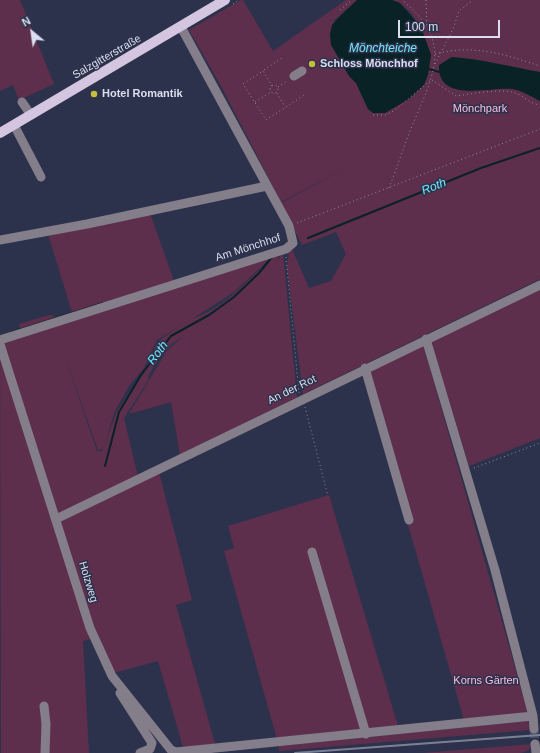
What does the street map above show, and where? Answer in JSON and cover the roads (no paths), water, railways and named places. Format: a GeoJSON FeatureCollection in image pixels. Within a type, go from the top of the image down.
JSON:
{"type":"FeatureCollection","features":[{"type":"Feature","properties":{"kind":"main road","name":"Salzgitterstraße"},"geometry":{"type":"LineString","coordinates":[[0,134],[225,0]]}},
{"type":"Feature","properties":{"kind":"street","name":"Am Mönchhof"},"geometry":{"type":"LineString","coordinates":[[0,340],[286,249],[293,243],[289,226],[181,27]]}},
{"type":"Feature","properties":{"kind":"street"},"geometry":{"type":"LineString","coordinates":[[22,102],[31,116]]}},
{"type":"Feature","properties":{"kind":"street"},"geometry":{"type":"LineString","coordinates":[[14,125],[41,177]]}},
{"type":"Feature","properties":{"kind":"street"},"geometry":{"type":"LineString","coordinates":[[0,240],[87,224],[267,186]]}},
{"type":"Feature","properties":{"kind":"street","name":"An der Rot"},"geometry":{"type":"LineString","coordinates":[[56,519],[365,368],[540,285]]}},
{"type":"Feature","properties":{"kind":"street"},"geometry":{"type":"LineString","coordinates":[[426,339],[497,577],[533,716],[534,729]]}},
{"type":"Feature","properties":{"kind":"street","name":"Holzweg"},"geometry":{"type":"LineString","coordinates":[[0,344],[90,628],[112,676],[171,750],[176,752],[231,748],[366,734]]}},
{"type":"Feature","properties":{"kind":"street"},"geometry":{"type":"LineString","coordinates":[[365,368],[409,520]]}},
{"type":"Feature","properties":{"kind":"street"},"geometry":{"type":"LineString","coordinates":[[312,552],[366,734],[533,716]]}},
{"type":"Feature","properties":{"kind":"street"},"geometry":{"type":"LineString","coordinates":[[112,676],[133,715],[152,743],[150,749],[140,753]]}},
{"type":"Feature","properties":{"kind":"street"},"geometry":{"type":"LineString","coordinates":[[44,706],[46,724],[45,753]]}},
{"type":"Feature","properties":{"kind":"water","name":"Mönchteiche"},"geometry":{"type":"Polygon","coordinates":[[[357,0],[392,0],[400,3],[421,27],[431,55],[428,75],[424,85],[409,99],[385,113],[373,113],[368,109],[356,83],[349,76],[331,45],[330,34],[332,25],[357,0]]]}},
{"type":"Feature","properties":{"kind":"water"},"geometry":{"type":"Polygon","coordinates":[[[452,57],[485,61],[540,72],[540,101],[523,92],[512,89],[478,91],[455,89],[446,84],[441,77],[439,65],[452,57]]]}},
{"type":"Feature","properties":{"kind":"waterway"},"geometry":{"type":"LineString","coordinates":[[429,69],[439,72]]}},
{"type":"Feature","properties":{"kind":"waterway","name":"Roth"},"geometry":{"type":"LineString","coordinates":[[308,238],[481,168],[540,148]]}},
{"type":"Feature","properties":{"kind":"waterway","name":"Roth"},"geometry":{"type":"LineString","coordinates":[[105,466],[119,412],[141,375],[171,336],[209,315],[234,297],[259,273],[272,257]]}},
{"type":"Feature","properties":{"kind":"waterway"},"geometry":{"type":"LineString","coordinates":[[12,332],[103,303]]}},
{"type":"Feature","properties":{"kind":"tunnel"},"geometry":{"type":"LineString","coordinates":[[534,729],[535,744]]}},
{"type":"Feature","properties":{"kind":"railway"},"geometry":{"type":"LineString","coordinates":[[295,753],[540,735]]}},
{"type":"Feature","properties":{"kind":"place","name":"Schloss Mönchhof"},"geometry":{"type":"Point","coordinates":[312,64]}},
{"type":"Feature","properties":{"kind":"place","name":"Hotel Romantik"},"geometry":{"type":"Point","coordinates":[94,94]}},
{"type":"Feature","properties":{"kind":"park label","name":"Mönchpark"},"geometry":{"type":"Point","coordinates":[480,109]}},
{"type":"Feature","properties":{"kind":"park label","name":"Korns Gärten"},"geometry":{"type":"Point","coordinates":[486,681]}}]}
